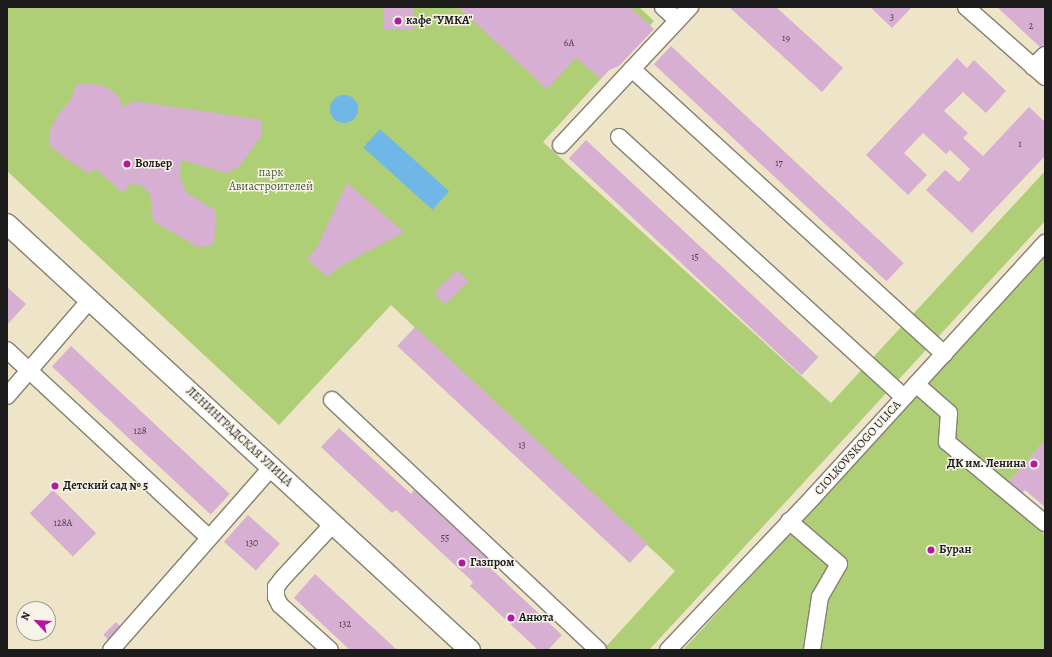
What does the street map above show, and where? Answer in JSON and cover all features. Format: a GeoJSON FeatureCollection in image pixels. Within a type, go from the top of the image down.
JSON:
{"type":"FeatureCollection","features":[{"type":"Feature","properties":{"kind":"main road","name":"ЛЕНИНГРАДСКАЯ УЛИЦА"},"geometry":{"type":"LineString","coordinates":[[7,224],[470,650]]}},
{"type":"Feature","properties":{"kind":"street"},"geometry":{"type":"LineString","coordinates":[[663,7],[677,20]]}},
{"type":"Feature","properties":{"kind":"street"},"geometry":{"type":"LineString","coordinates":[[561,145],[690,7]]}},
{"type":"Feature","properties":{"kind":"street"},"geometry":{"type":"LineString","coordinates":[[966,7],[1039,72],[1045,55]]}},
{"type":"Feature","properties":{"kind":"street"},"geometry":{"type":"LineString","coordinates":[[632,69],[944,354]]}},
{"type":"Feature","properties":{"kind":"street"},"geometry":{"type":"LineString","coordinates":[[619,136],[904,397]]}},
{"type":"Feature","properties":{"kind":"street","name":"CIOLKOVSKOGO ULICA"},"geometry":{"type":"LineString","coordinates":[[668,650],[944,354],[1045,243]]}},
{"type":"Feature","properties":{"kind":"street"},"geometry":{"type":"LineString","coordinates":[[7,396],[90,300]]}},
{"type":"Feature","properties":{"kind":"street"},"geometry":{"type":"LineString","coordinates":[[7,350],[208,537]]}},
{"type":"Feature","properties":{"kind":"street"},"geometry":{"type":"LineString","coordinates":[[916,384],[949,413],[947,442],[1045,523]]}},
{"type":"Feature","properties":{"kind":"street"},"geometry":{"type":"LineString","coordinates":[[332,400],[598,650]]}},
{"type":"Feature","properties":{"kind":"street"},"geometry":{"type":"LineString","coordinates":[[111,650],[208,537],[272,467]]}},
{"type":"Feature","properties":{"kind":"street"},"geometry":{"type":"LineString","coordinates":[[789,521],[839,564],[820,597],[812,650]]}},
{"type":"Feature","properties":{"kind":"street"},"geometry":{"type":"LineString","coordinates":[[330,650],[280,605],[276,596],[276,587],[333,524]]}},
{"type":"Feature","properties":{"kind":"green space","name":"парк Авиастроителей"},"geometry":{"type":"Polygon","coordinates":[[[7,7],[639,7],[654,21],[543,142],[831,403],[1045,171],[1045,221],[649,650],[603,650],[675,571],[391,305],[279,425],[7,171],[7,7]]]}},
{"type":"Feature","properties":{"kind":"green space"},"geometry":{"type":"Polygon","coordinates":[[[1045,257],[1045,440],[1008,483],[1009,504],[1045,535],[1045,650],[683,650],[1045,257]]]}},
{"type":"Feature","properties":{"kind":"water"},"geometry":{"type":"Polygon","coordinates":[[[344,95],[354,99],[358,109],[354,119],[344,123],[334,119],[330,109],[334,99],[344,95]]]}},
{"type":"Feature","properties":{"kind":"water"},"geometry":{"type":"Polygon","coordinates":[[[380,129],[449,191],[432,210],[363,148],[380,129]]]}},
{"type":"Feature","properties":{"kind":"building","name":"кафе \"УМКА\""},"geometry":{"type":"Polygon","coordinates":[[[384,7],[414,7],[414,29],[384,29],[384,7]]]}},
{"type":"Feature","properties":{"kind":"building"},"geometry":{"type":"Polygon","coordinates":[[[458,7],[630,7],[654,29],[619,66],[609,70],[601,79],[576,58],[547,89],[458,7]]]}},
{"type":"Feature","properties":{"kind":"building"},"geometry":{"type":"Polygon","coordinates":[[[729,7],[776,7],[843,68],[822,92],[729,7]]]}},
{"type":"Feature","properties":{"kind":"building"},"geometry":{"type":"Polygon","coordinates":[[[870,7],[912,7],[892,28],[870,7]]]}},
{"type":"Feature","properties":{"kind":"building"},"geometry":{"type":"Polygon","coordinates":[[[997,7],[1045,7],[1045,44],[1041,48],[997,7]]]}},
{"type":"Feature","properties":{"kind":"building"},"geometry":{"type":"Polygon","coordinates":[[[671,46],[904,263],[887,281],[654,64],[671,46]]]}},
{"type":"Feature","properties":{"kind":"building"},"geometry":{"type":"Polygon","coordinates":[[[957,58],[967,68],[974,60],[1006,91],[986,113],[963,92],[944,111],[968,133],[963,138],[983,156],[1029,107],[1045,122],[1045,156],[972,233],[926,190],[945,170],[959,182],[970,169],[950,150],[946,154],[923,133],[904,153],[927,175],[908,195],[866,155],[957,58]]]}},
{"type":"Feature","properties":{"kind":"building","name":"Вольер"},"geometry":{"type":"Polygon","coordinates":[[[77,83],[102,85],[117,94],[123,107],[134,101],[262,120],[261,136],[239,167],[226,173],[182,160],[179,175],[186,192],[216,211],[214,245],[198,247],[153,221],[150,194],[141,185],[130,184],[123,193],[96,169],[88,173],[65,158],[49,144],[49,132],[60,112],[70,101],[77,83]]]}},
{"type":"Feature","properties":{"kind":"building"},"geometry":{"type":"Polygon","coordinates":[[[586,140],[819,357],[802,375],[569,158],[586,140]]]}},
{"type":"Feature","properties":{"kind":"building"},"geometry":{"type":"Polygon","coordinates":[[[347,183],[404,232],[339,267],[327,277],[307,259],[317,247],[347,183]]]}},
{"type":"Feature","properties":{"kind":"building"},"geometry":{"type":"Polygon","coordinates":[[[457,270],[468,281],[445,305],[434,293],[457,270]]]}},
{"type":"Feature","properties":{"kind":"building"},"geometry":{"type":"Polygon","coordinates":[[[7,287],[26,304],[7,325],[7,287]]]}},
{"type":"Feature","properties":{"kind":"building"},"geometry":{"type":"Polygon","coordinates":[[[415,327],[648,544],[630,563],[397,346],[415,327]]]}},
{"type":"Feature","properties":{"kind":"building"},"geometry":{"type":"Polygon","coordinates":[[[71,346],[230,494],[211,514],[52,366],[71,346]]]}},
{"type":"Feature","properties":{"kind":"building"},"geometry":{"type":"Polygon","coordinates":[[[339,428],[411,494],[414,490],[491,562],[488,566],[562,635],[548,650],[538,650],[470,586],[473,582],[396,510],[392,513],[321,447],[339,428]]]}},
{"type":"Feature","properties":{"kind":"building","name":"ДК им. Ленина"},"geometry":{"type":"Polygon","coordinates":[[[1045,440],[1045,507],[1025,490],[1021,494],[1008,483],[1045,440]]]}},
{"type":"Feature","properties":{"kind":"building"},"geometry":{"type":"Polygon","coordinates":[[[53,490],[96,533],[73,556],[30,513],[53,490]]]}},
{"type":"Feature","properties":{"kind":"building"},"geometry":{"type":"Polygon","coordinates":[[[248,515],[280,544],[256,571],[224,542],[248,515]]]}},
{"type":"Feature","properties":{"kind":"building"},"geometry":{"type":"Polygon","coordinates":[[[315,574],[397,650],[350,650],[294,598],[315,574]]]}},
{"type":"Feature","properties":{"kind":"building"},"geometry":{"type":"Polygon","coordinates":[[[116,622],[125,631],[112,644],[103,635],[116,622]]]}},
{"type":"Feature","properties":{"kind":"place","name":"кафе \"УМКА\""},"geometry":{"type":"Point","coordinates":[398,21]}},
{"type":"Feature","properties":{"kind":"place","name":"Вольер"},"geometry":{"type":"Point","coordinates":[127,164]}},
{"type":"Feature","properties":{"kind":"place","name":"ДК им. Ленина"},"geometry":{"type":"Point","coordinates":[1034,464]}},
{"type":"Feature","properties":{"kind":"place","name":"Детский сад № 5"},"geometry":{"type":"Point","coordinates":[55,486]}},
{"type":"Feature","properties":{"kind":"place","name":"Буран"},"geometry":{"type":"Point","coordinates":[931,550]}},
{"type":"Feature","properties":{"kind":"place","name":"Газпром"},"geometry":{"type":"Point","coordinates":[462,563]}},
{"type":"Feature","properties":{"kind":"place","name":"Анюта"},"geometry":{"type":"Point","coordinates":[511,618]}}]}
